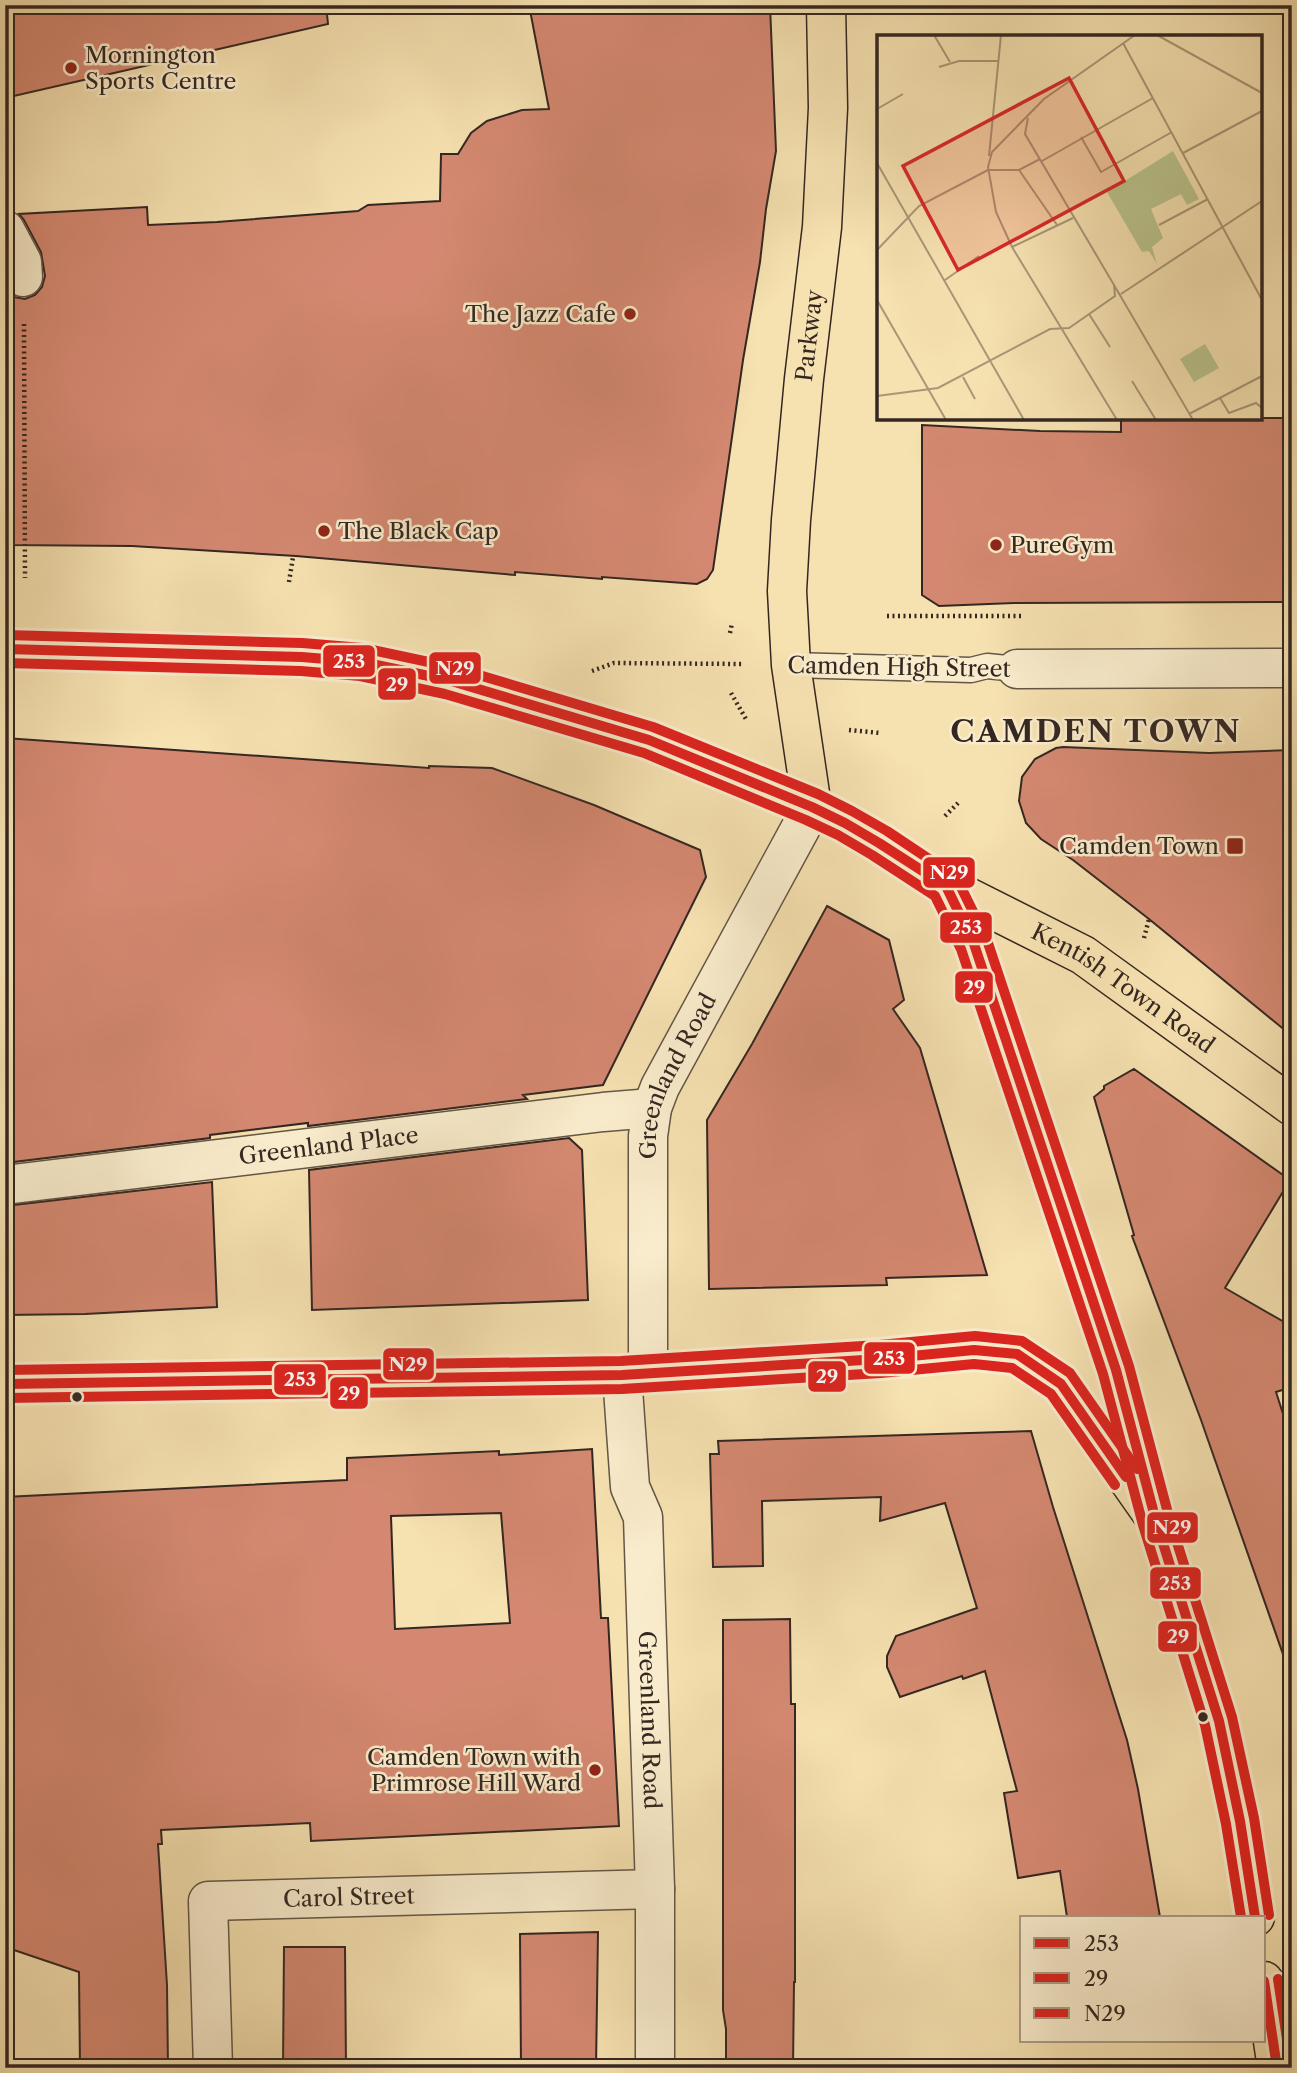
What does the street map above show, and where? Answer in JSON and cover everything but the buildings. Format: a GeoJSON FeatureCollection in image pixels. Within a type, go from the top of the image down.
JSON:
{"type":"FeatureCollection","features":[{"type":"Feature","properties":{"kind":"main road","name":"Parkway"},"geometry":{"type":"LineString","coordinates":[[812,807],[791,665],[787,591],[804,379],[822,227],[828,108],[826,5]]}},
{"type":"Feature","properties":{"kind":"main road"},"geometry":{"type":"LineString","coordinates":[[5,649],[302,657],[362,662],[448,680],[649,740],[812,807]]}},
{"type":"Feature","properties":{"kind":"main road","name":"Kentish Town Road"},"geometry":{"type":"LineString","coordinates":[[812,807],[845,823],[946,886],[1083,955],[1292,1106]]}},
{"type":"Feature","properties":{"kind":"main road"},"geometry":{"type":"LineString","coordinates":[[946,886],[974,944],[1116,1370],[1156,1521],[1219,1721],[1240,1821],[1255,1916]]}},
{"type":"Feature","properties":{"kind":"main road"},"geometry":{"type":"LineString","coordinates":[[5,1384],[635,1374],[880,1359],[974,1350],[1017,1354],[1061,1384],[1156,1521]]}},
{"type":"Feature","properties":{"kind":"main road"},"geometry":{"type":"LineString","coordinates":[[1266,1994],[1277,2068]]}},
{"type":"Feature","properties":{"kind":"street"},"geometry":{"type":"LineString","coordinates":[[5,230],[22,262],[23,277]]}},
{"type":"Feature","properties":{"kind":"street","name":"Camden High Street"},"geometry":{"type":"LineString","coordinates":[[1017,669],[1292,668]]}},
{"type":"Feature","properties":{"kind":"street","name":"Greenland Road"},"geometry":{"type":"LineString","coordinates":[[655,2068],[655,1889],[643,1517],[630,1487],[648,1136],[652,1108],[660,1087],[812,807]]}},
{"type":"Feature","properties":{"kind":"street","name":"Greenland Place"},"geometry":{"type":"LineString","coordinates":[[5,1185],[652,1108]]}},
{"type":"Feature","properties":{"kind":"street","name":"Carol Street"},"geometry":{"type":"LineString","coordinates":[[213,2068],[208,1901],[655,1889]]}},
{"type":"Feature","properties":{"kind":"lane","name":"Camden High Street"},"geometry":{"type":"LineString","coordinates":[[791,665],[958,670],[995,666],[1017,669]]}},
{"type":"Feature","properties":{"kind":"path"},"geometry":{"type":"LineString","coordinates":[[23,277],[25,578]]}},
{"type":"Feature","properties":{"kind":"path"},"geometry":{"type":"LineString","coordinates":[[289,582],[293,557]]}},
{"type":"Feature","properties":{"kind":"path"},"geometry":{"type":"LineString","coordinates":[[730,633],[732,623]]}},
{"type":"Feature","properties":{"kind":"path","name":"Camden High Street"},"geometry":{"type":"LineString","coordinates":[[589,672],[614,663],[791,665]]}},
{"type":"Feature","properties":{"kind":"path"},"geometry":{"type":"LineString","coordinates":[[731,693],[747,717],[741,726]]}},
{"type":"Feature","properties":{"kind":"path"},"geometry":{"type":"LineString","coordinates":[[849,730],[880,733]]}},
{"type":"Feature","properties":{"kind":"path"},"geometry":{"type":"LineString","coordinates":[[945,816],[958,803]]}},
{"type":"Feature","properties":{"kind":"transit line","name":"N29"},"geometry":{"type":"LineString","coordinates":[[5,635],[302,643],[363,648],[452,667],[653,727],[818,794],[887,831],[956,877],[987,940],[1129,1366],[1169,1517],[1232,1717],[1254,1818],[1269,1915]]}},
{"type":"Feature","properties":{"kind":"transit line","name":"253"},"geometry":{"type":"LineString","coordinates":[[5,649],[302,657],[362,662],[448,680],[649,740],[812,807],[879,843],[946,886],[974,944],[1116,1370],[1156,1521],[1219,1721],[1240,1821],[1255,1916]]}},
{"type":"Feature","properties":{"kind":"transit line","name":"29"},"geometry":{"type":"LineString","coordinates":[[5,663],[301,671],[360,676],[445,694],[644,753],[838,835],[935,896],[961,949],[1103,1374],[1143,1525],[1205,1725],[1226,1824],[1241,1916]]}},
{"type":"Feature","properties":{"kind":"transit line","name":"N29"},"geometry":{"type":"LineString","coordinates":[[5,1370],[621,1361],[879,1345],[975,1336],[1022,1341],[1070,1373],[1137,1469]]}},
{"type":"Feature","properties":{"kind":"transit line","name":"253"},"geometry":{"type":"LineString","coordinates":[[5,1384],[622,1375],[880,1359],[974,1350],[1017,1354],[1061,1384],[1126,1477]]}},
{"type":"Feature","properties":{"kind":"transit line","name":"29"},"geometry":{"type":"LineString","coordinates":[[5,1398],[622,1389],[881,1373],[974,1364],[1012,1368],[1051,1394],[1115,1485]]}},
{"type":"Feature","properties":{"kind":"transit line","name":"N29"},"geometry":{"type":"LineString","coordinates":[[1278,1979],[1291,2066]]}},
{"type":"Feature","properties":{"kind":"transit line","name":"253"},"geometry":{"type":"LineString","coordinates":[[1266,1994],[1277,2068]]}},
{"type":"Feature","properties":{"kind":"place","name":"Mornington Sports Centre"},"geometry":{"type":"Point","coordinates":[71,68]}},
{"type":"Feature","properties":{"kind":"place","name":"The Jazz Cafe"},"geometry":{"type":"Point","coordinates":[630,314]}},
{"type":"Feature","properties":{"kind":"place","name":"The Black Cap"},"geometry":{"type":"Point","coordinates":[324,531]}},
{"type":"Feature","properties":{"kind":"place","name":"PureGym"},"geometry":{"type":"Point","coordinates":[996,545]}},
{"type":"Feature","properties":{"kind":"place","name":"Camden Town"},"geometry":{"type":"Point","coordinates":[1235,846]}},
{"type":"Feature","properties":{"kind":"place","name":"Camden Town with Primrose Hill Ward"},"geometry":{"type":"Point","coordinates":[595,1770]}},
{"type":"Feature","properties":{"kind":"district","name":"CAMDEN TOWN"},"geometry":{"type":"Point","coordinates":[1096,731]}}]}
